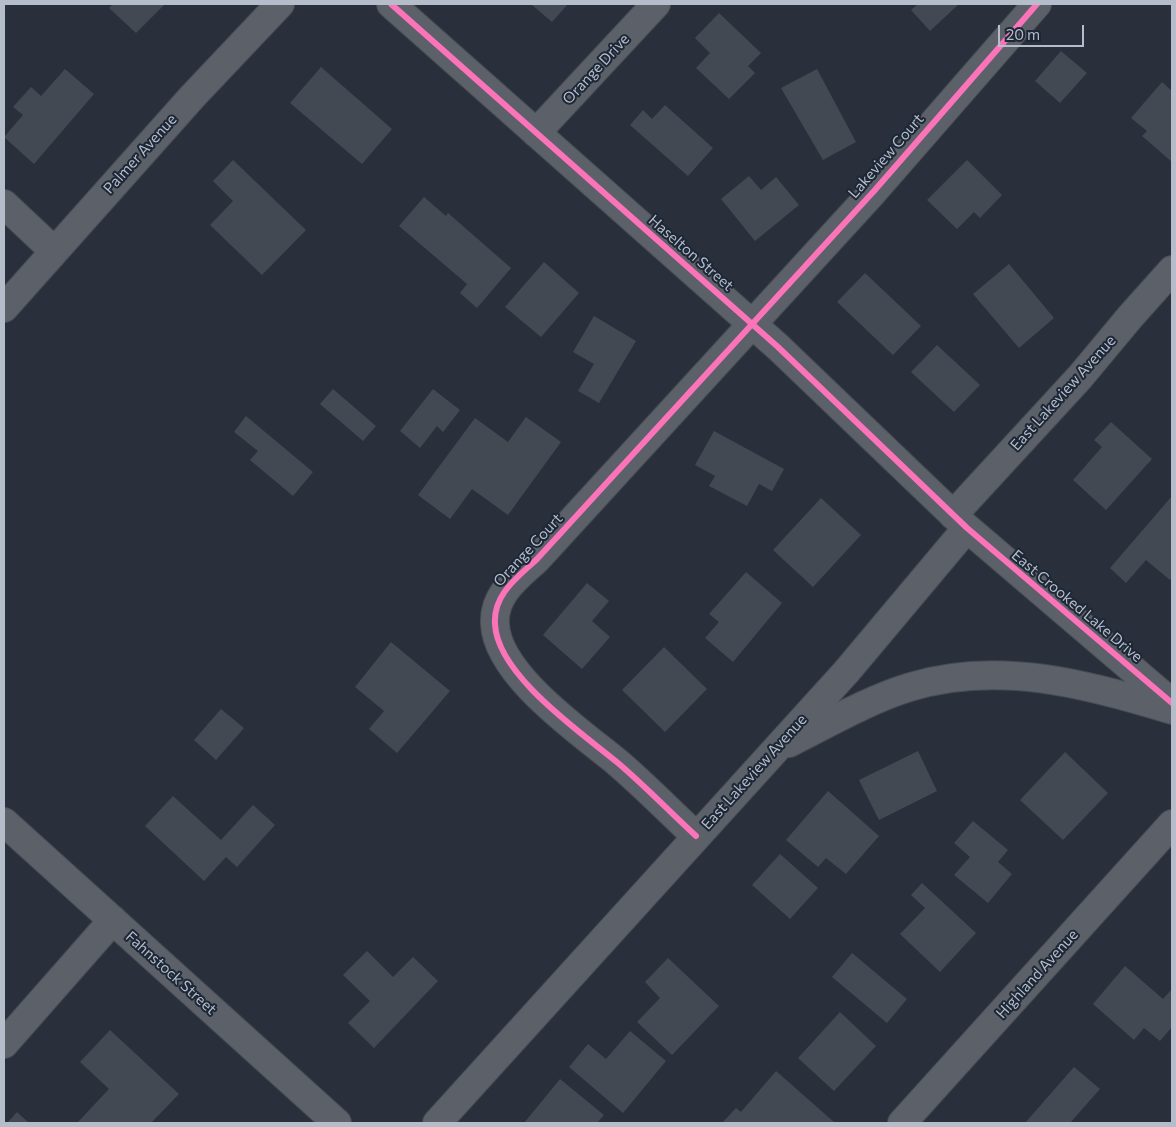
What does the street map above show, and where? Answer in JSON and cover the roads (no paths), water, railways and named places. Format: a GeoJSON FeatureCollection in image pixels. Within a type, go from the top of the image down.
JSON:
{"type":"FeatureCollection","features":[{"type":"Feature","properties":{"kind":"street","name":"Palmer Avenue"},"geometry":{"type":"LineString","coordinates":[[4,308],[192,96],[280,4]]}},
{"type":"Feature","properties":{"kind":"street","name":"Haselton Street"},"geometry":{"type":"LineString","coordinates":[[392,4],[751,323],[960,522]]}},
{"type":"Feature","properties":{"kind":"street","name":"Orange Drive"},"geometry":{"type":"LineString","coordinates":[[536,133],[656,4]]}},
{"type":"Feature","properties":{"kind":"street","name":"Lakeview Court"},"geometry":{"type":"LineString","coordinates":[[751,323],[874,191],[1037,4]]}},
{"type":"Feature","properties":{"kind":"street"},"geometry":{"type":"LineString","coordinates":[[4,204],[54,251]]}},
{"type":"Feature","properties":{"kind":"street","name":"East Lakeview Avenue"},"geometry":{"type":"LineString","coordinates":[[437,1123],[774,750],[848,671],[960,522],[1130,317],[1172,270]]}},
{"type":"Feature","properties":{"kind":"street","name":"Orange Court"},"geometry":{"type":"LineString","coordinates":[[696,836],[618,763],[549,707],[517,673],[499,642],[495,624],[498,601],[507,588],[564,530],[751,323]]}},
{"type":"Feature","properties":{"kind":"street","name":"East Crooked Lake Drive"},"geometry":{"type":"LineString","coordinates":[[960,522],[1172,702]]}},
{"type":"Feature","properties":{"kind":"street"},"geometry":{"type":"LineString","coordinates":[[774,750],[883,696],[912,686],[962,677],[1007,674],[1057,679],[1172,710]]}},
{"type":"Feature","properties":{"kind":"street","name":"Fahnstock Street"},"geometry":{"type":"LineString","coordinates":[[4,822],[338,1123]]}},
{"type":"Feature","properties":{"kind":"street","name":"Highland Avenue"},"geometry":{"type":"LineString","coordinates":[[902,1123],[1172,824]]}},
{"type":"Feature","properties":{"kind":"street"},"geometry":{"type":"LineString","coordinates":[[4,1044],[113,920]]}}]}
